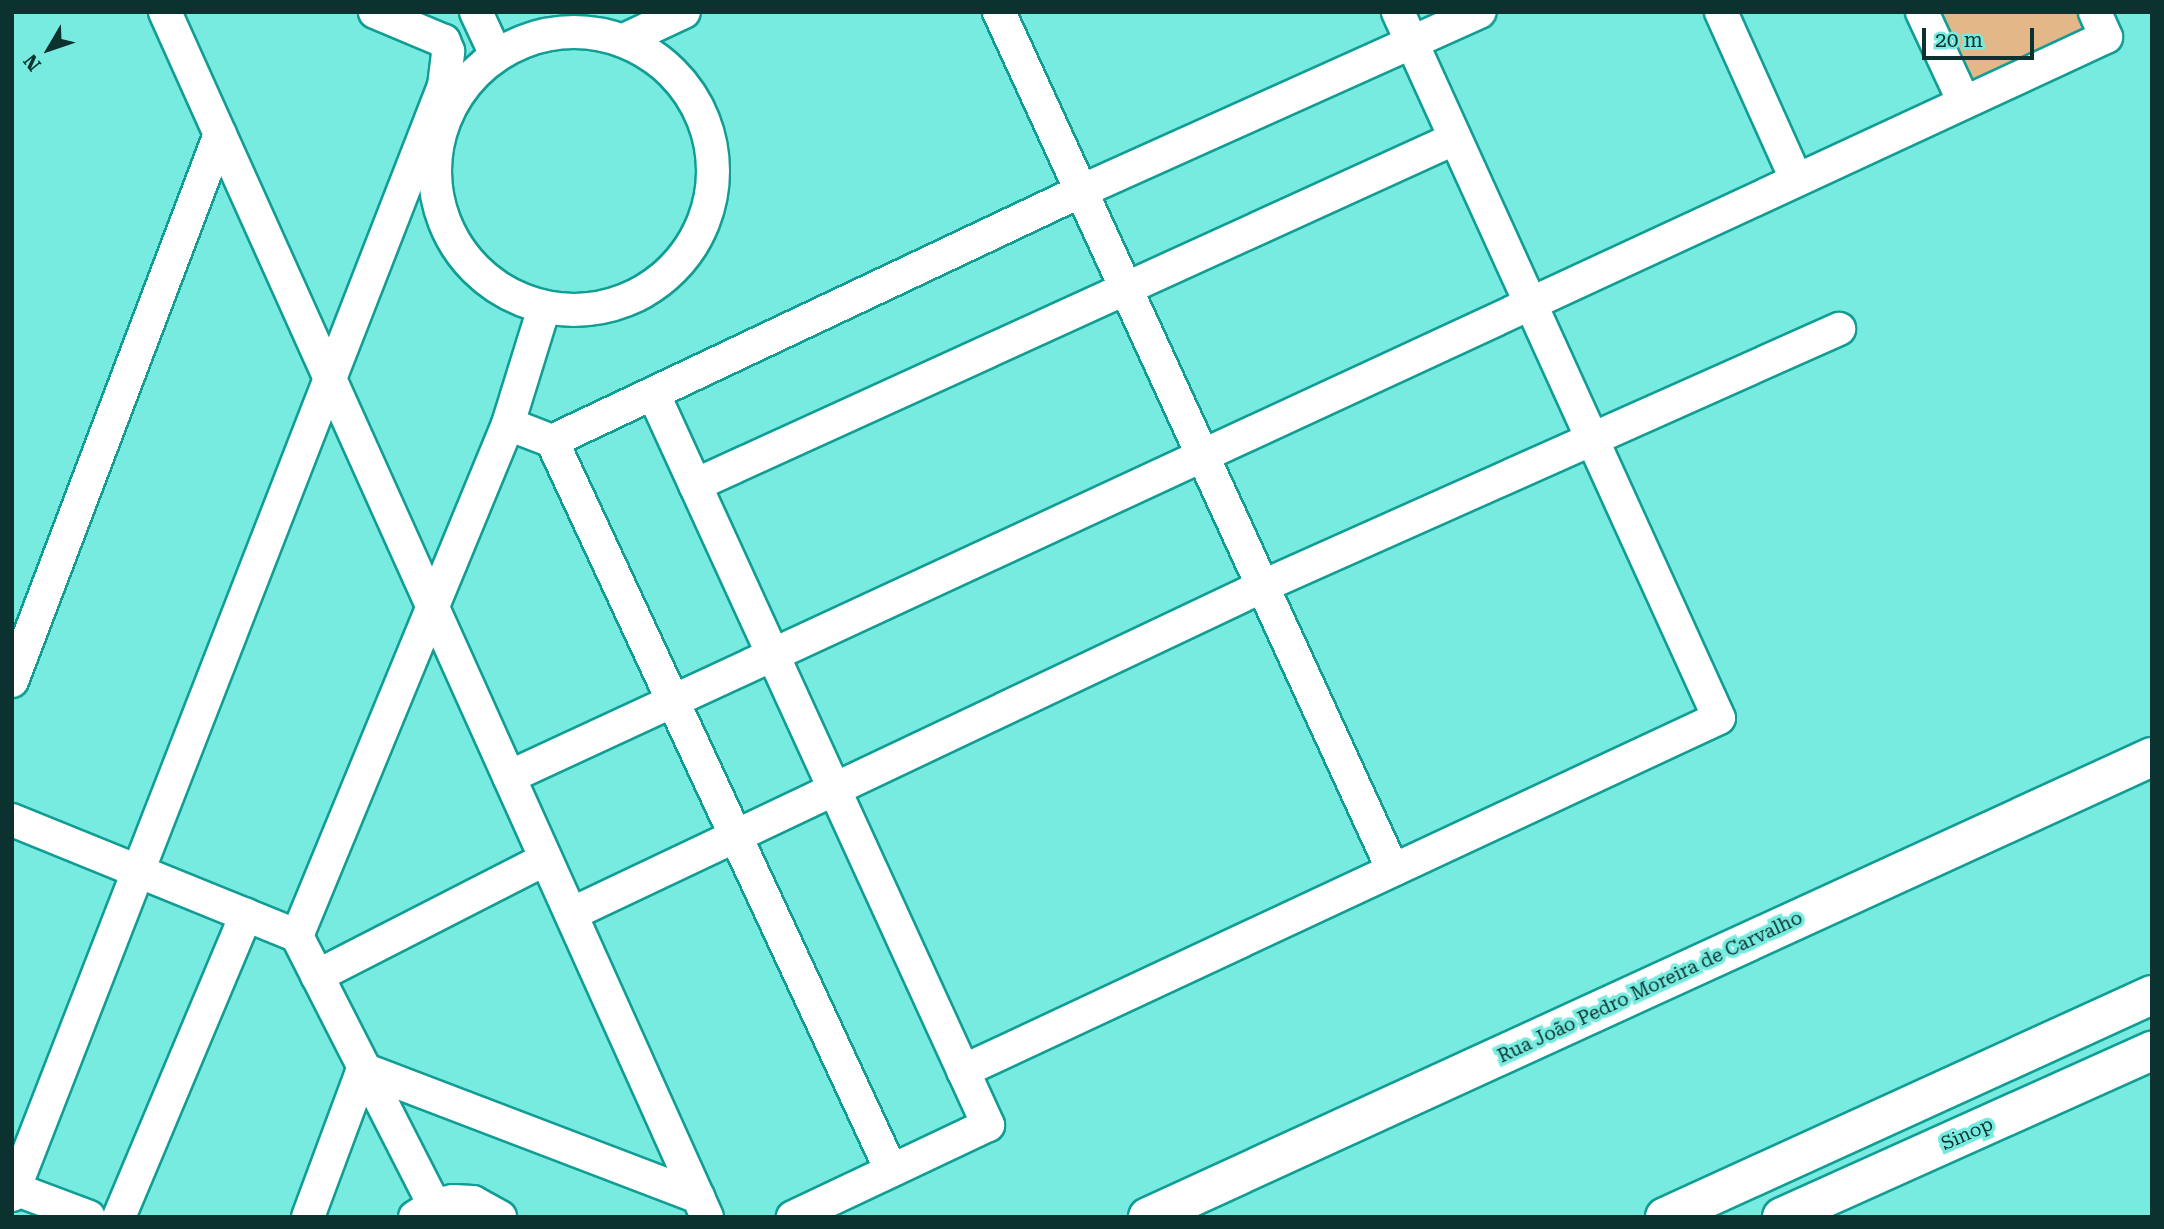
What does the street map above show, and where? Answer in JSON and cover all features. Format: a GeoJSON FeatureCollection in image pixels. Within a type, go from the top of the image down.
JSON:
{"type":"FeatureCollection","features":[{"type":"Feature","properties":{"kind":"main road","name":"Rua João Pedro Moreira de Carvalho"},"geometry":{"type":"LineString","coordinates":[[1148,1217],[2152,757]]}},
{"type":"Feature","properties":{"kind":"main road"},"geometry":{"type":"LineString","coordinates":[[1665,1217],[2152,995]]}},
{"type":"Feature","properties":{"kind":"main road","name":"Sinop"},"geometry":{"type":"LineString","coordinates":[[1782,1217],[2152,1051]]}},
{"type":"Feature","properties":{"kind":"street"},"geometry":{"type":"LineString","coordinates":[[165,12],[703,1207]]}},
{"type":"Feature","properties":{"kind":"street"},"geometry":{"type":"LineString","coordinates":[[89,1217],[13,1190],[141,873],[329,376],[444,86],[448,51],[444,41],[375,12]]}},
{"type":"Feature","properties":{"kind":"street"},"geometry":{"type":"LineString","coordinates":[[476,12],[496,55]]}},
{"type":"Feature","properties":{"kind":"street"},"geometry":{"type":"LineString","coordinates":[[624,40],[684,12]]}},
{"type":"Feature","properties":{"kind":"street"},"geometry":{"type":"LineString","coordinates":[[999,12],[1393,870]]}},
{"type":"Feature","properties":{"kind":"street"},"geometry":{"type":"LineString","coordinates":[[963,1071],[1719,718],[1398,12]]}},
{"type":"Feature","properties":{"kind":"street"},"geometry":{"type":"LineString","coordinates":[[552,441],[1082,191],[1480,12]]}},
{"type":"Feature","properties":{"kind":"street"},"geometry":{"type":"LineString","coordinates":[[1721,12],[1796,179]]}},
{"type":"Feature","properties":{"kind":"street"},"geometry":{"type":"LineString","coordinates":[[1922,12],[1964,102]]}},
{"type":"Feature","properties":{"kind":"street"},"geometry":{"type":"LineString","coordinates":[[509,777],[2106,37],[2095,12]]}},
{"type":"Feature","properties":{"kind":"street"},"geometry":{"type":"LineString","coordinates":[[578,30],[624,40],[664,64],[694,99],[712,142],[713,188],[701,233],[673,271],[635,297],[590,310],[544,308],[502,290],[467,261],[444,221],[434,177],[440,132],[459,91],[496,55],[532,36],[578,30]]}},
{"type":"Feature","properties":{"kind":"street"},"geometry":{"type":"LineString","coordinates":[[12,681],[220,134]]}},
{"type":"Feature","properties":{"kind":"street"},"geometry":{"type":"LineString","coordinates":[[695,485],[1454,139]]}},
{"type":"Feature","properties":{"kind":"street"},"geometry":{"type":"LineString","coordinates":[[297,936],[434,610],[508,424],[544,308]]}},
{"type":"Feature","properties":{"kind":"street"},"geometry":{"type":"LineString","coordinates":[[571,914],[1263,586],[1839,329]]}},
{"type":"Feature","properties":{"kind":"street"},"geometry":{"type":"LineString","coordinates":[[654,395],[988,1125],[793,1217]]}},
{"type":"Feature","properties":{"kind":"street"},"geometry":{"type":"LineString","coordinates":[[508,424],[552,441],[891,1170]]}},
{"type":"Feature","properties":{"kind":"street"},"geometry":{"type":"LineString","coordinates":[[12,820],[297,936],[363,1069],[425,1211],[473,1202],[499,1217]]}},
{"type":"Feature","properties":{"kind":"street"},"geometry":{"type":"LineString","coordinates":[[317,976],[546,859]]}},
{"type":"Feature","properties":{"kind":"street"},"geometry":{"type":"LineString","coordinates":[[119,1217],[246,915]]}},
{"type":"Feature","properties":{"kind":"street"},"geometry":{"type":"LineString","coordinates":[[363,1069],[703,1207]]}},
{"type":"Feature","properties":{"kind":"street"},"geometry":{"type":"LineString","coordinates":[[308,1217],[363,1069]]}},
{"type":"Feature","properties":{"kind":"shaded area"},"geometry":{"type":"Polygon","coordinates":[[[1922,12],[2095,12],[2106,37],[1964,102],[1922,12]]]}}]}
